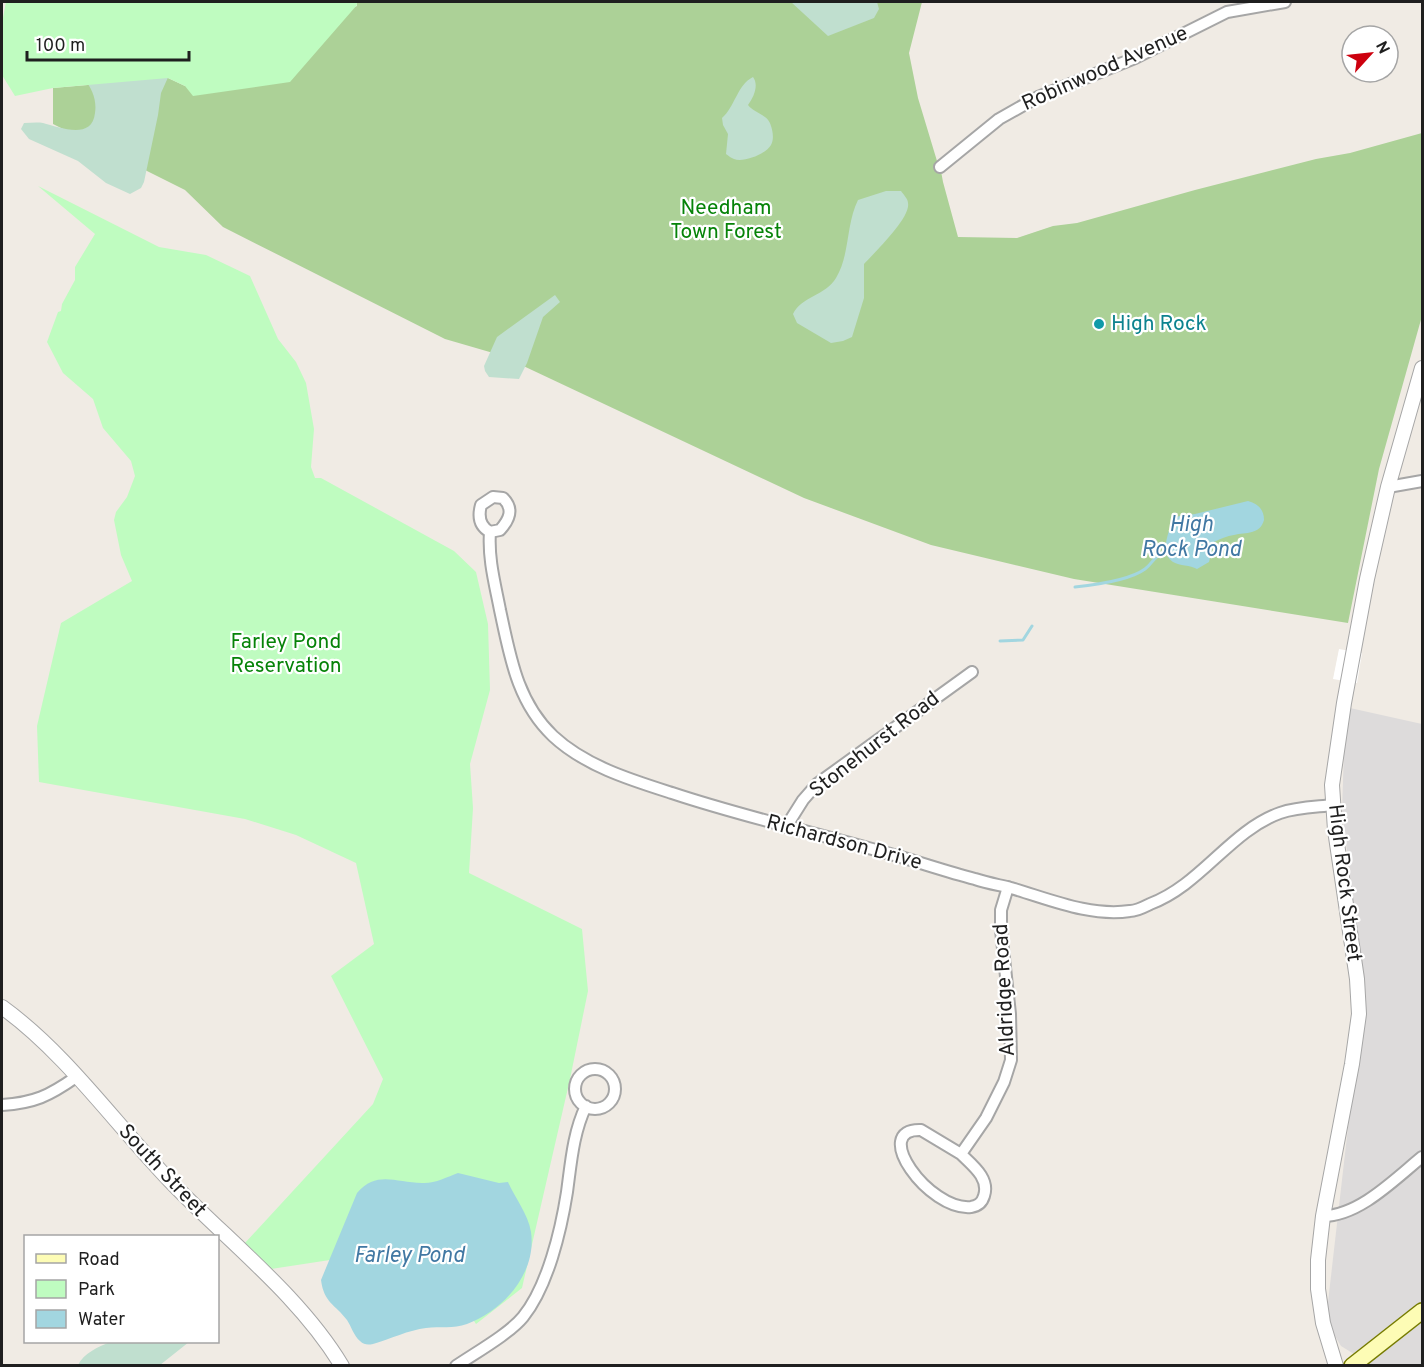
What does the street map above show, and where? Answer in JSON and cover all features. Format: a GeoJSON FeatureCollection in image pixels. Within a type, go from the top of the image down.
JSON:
{"type":"FeatureCollection","features":[{"type":"Feature","properties":{"kind":"main road"},"geometry":{"type":"LineString","coordinates":[[1352,1365],[1422,1311]]}},
{"type":"Feature","properties":{"kind":"street","name":"Robinwood Avenue"},"geometry":{"type":"LineString","coordinates":[[940,167],[999,119],[1038,97],[1135,58],[1227,12],[1285,2]]}},
{"type":"Feature","properties":{"kind":"street","name":"High Rock Street"},"geometry":{"type":"LineString","coordinates":[[1336,1365],[1323,1323],[1318,1289],[1318,1260],[1323,1216],[1352,1064],[1359,1014],[1357,980],[1333,806],[1334,774],[1348,682],[1388,487],[1422,368]]}},
{"type":"Feature","properties":{"kind":"street"},"geometry":{"type":"LineString","coordinates":[[1388,487],[1422,481]]}},
{"type":"Feature","properties":{"kind":"street","name":"Richardson Drive"},"geometry":{"type":"LineString","coordinates":[[490,532],[490,559],[515,675],[527,703],[543,726],[564,746],[593,763],[634,781],[749,817],[1008,887],[1071,907],[1105,911],[1132,911],[1181,889],[1258,825],[1281,813],[1307,807],[1333,806]]}},
{"type":"Feature","properties":{"kind":"street","name":"Stonehurst Road"},"geometry":{"type":"LineString","coordinates":[[786,827],[803,800],[817,784],[972,672]]}},
{"type":"Feature","properties":{"kind":"street","name":"Aldridge Road"},"geometry":{"type":"LineString","coordinates":[[961,1154],[986,1119],[1004,1082],[1011,1060],[1010,1014],[1001,930],[1001,910],[1008,887]]}},
{"type":"Feature","properties":{"kind":"street","name":"South Street"},"geometry":{"type":"LineString","coordinates":[[2,1007],[45,1042],[165,1176],[250,1258],[311,1323],[342,1365]]}},
{"type":"Feature","properties":{"kind":"street"},"geometry":{"type":"LineString","coordinates":[[2,1105],[37,1100],[51,1094],[76,1077]]}},
{"type":"Feature","properties":{"kind":"street"},"geometry":{"type":"LineString","coordinates":[[456,1365],[522,1318],[536,1297],[551,1258],[564,1209],[576,1132],[586,1106]]}},
{"type":"Feature","properties":{"kind":"street"},"geometry":{"type":"LineString","coordinates":[[921,1130],[961,1154],[983,1177],[986,1191],[983,1200],[976,1206],[964,1208],[955,1206],[936,1195],[911,1171],[902,1154],[901,1144],[907,1133],[921,1130]]}},
{"type":"Feature","properties":{"kind":"street"},"geometry":{"type":"LineString","coordinates":[[1323,1216],[1340,1215],[1356,1208],[1422,1157]]}},
{"type":"Feature","properties":{"kind":"shaded area"},"geometry":{"type":"Polygon","coordinates":[[[1350,708],[1422,724],[1422,1365],[1366,1365],[1362,1351],[1354,1354],[1341,1346],[1335,1336],[1327,1311],[1350,1110],[1364,1030],[1363,982],[1342,811],[1344,750],[1350,708]]]}},
{"type":"Feature","properties":{"kind":"green space"},"geometry":{"type":"Polygon","coordinates":[[[6,2],[357,2],[357,5],[290,82],[193,96],[185,86],[168,78],[53,88],[15,96],[2,75],[2,23],[6,2]]]}},
{"type":"Feature","properties":{"kind":"green space","name":"Needham Town Forest"},"geometry":{"type":"Polygon","coordinates":[[[357,2],[922,2],[909,53],[918,98],[937,161],[939,160],[958,237],[1017,238],[1053,226],[1077,223],[1195,190],[1316,159],[1350,153],[1422,133],[1422,316],[1379,469],[1348,623],[1074,579],[931,545],[804,498],[500,355],[445,339],[223,227],[185,190],[53,124],[53,88],[168,78],[185,86],[357,6],[357,2]]]}},
{"type":"Feature","properties":{"kind":"green space"},"geometry":{"type":"Polygon","coordinates":[[[791,2],[877,2],[879,9],[874,18],[828,36],[791,2]]]}},
{"type":"Feature","properties":{"kind":"green space"},"geometry":{"type":"Polygon","coordinates":[[[170,73],[161,93],[144,182],[141,188],[130,194],[106,183],[78,161],[29,139],[21,129],[24,123],[43,123],[74,130],[88,127],[93,122],[95,99],[84,78],[170,73]]]}},
{"type":"Feature","properties":{"kind":"green space"},"geometry":{"type":"Polygon","coordinates":[[[753,77],[756,84],[755,91],[748,105],[769,122],[773,141],[768,148],[748,159],[733,159],[726,154],[728,134],[722,118],[743,85],[753,77]]]}},
{"type":"Feature","properties":{"kind":"green space","name":"Farley Pond Reservation"},"geometry":{"type":"Polygon","coordinates":[[[38,186],[159,247],[206,255],[250,276],[278,339],[296,362],[306,383],[314,429],[311,467],[315,478],[321,478],[454,551],[476,572],[488,624],[490,690],[470,764],[473,808],[469,873],[582,929],[588,991],[522,1288],[476,1324],[466,1309],[343,1258],[271,1269],[244,1244],[373,1104],[383,1079],[331,976],[374,944],[356,863],[296,835],[245,819],[39,782],[37,726],[61,623],[132,581],[121,555],[114,520],[116,512],[127,497],[135,476],[131,461],[103,428],[93,399],[63,373],[47,342],[58,312],[61,311],[62,304],[75,280],[75,267],[95,234],[38,186]]]}},
{"type":"Feature","properties":{"kind":"green space"},"geometry":{"type":"Polygon","coordinates":[[[886,191],[901,191],[908,201],[907,209],[891,235],[864,264],[864,298],[852,337],[831,343],[797,323],[793,314],[802,304],[832,284],[836,278],[844,259],[851,219],[858,200],[886,191]]]}},
{"type":"Feature","properties":{"kind":"green space"},"geometry":{"type":"Polygon","coordinates":[[[555,295],[560,302],[543,317],[519,379],[489,377],[484,366],[497,337],[555,295]]]}},
{"type":"Feature","properties":{"kind":"green space"},"geometry":{"type":"Polygon","coordinates":[[[108,1343],[188,1343],[160,1365],[78,1365],[96,1348],[108,1343]]]}},
{"type":"Feature","properties":{"kind":"water","name":"High Rock Pond"},"geometry":{"type":"Polygon","coordinates":[[[1248,501],[1257,505],[1263,513],[1264,520],[1256,531],[1229,536],[1214,542],[1209,562],[1197,569],[1173,562],[1169,558],[1166,542],[1173,520],[1179,516],[1248,501]]]}},
{"type":"Feature","properties":{"kind":"water","name":"Farley Pond"},"geometry":{"type":"Polygon","coordinates":[[[458,1173],[499,1183],[508,1182],[524,1212],[531,1232],[529,1262],[523,1276],[505,1300],[493,1310],[467,1324],[420,1329],[373,1344],[363,1343],[347,1320],[327,1299],[321,1280],[357,1193],[364,1186],[380,1180],[427,1183],[458,1173]]]}},
{"type":"Feature","properties":{"kind":"pier"},"geometry":{"type":"Polygon","coordinates":[[[1339,649],[1362,653],[1357,683],[1333,679],[1339,649]]]}},
{"type":"Feature","properties":{"kind":"waterway"},"geometry":{"type":"LineString","coordinates":[[1075,587],[1121,579],[1138,573],[1156,557],[1167,552]]}},
{"type":"Feature","properties":{"kind":"waterway"},"geometry":{"type":"LineString","coordinates":[[1000,641],[1023,640],[1032,626]]}},
{"type":"Feature","properties":{"kind":"place","name":"High Rock"},"geometry":{"type":"Point","coordinates":[1099,324]}}]}
